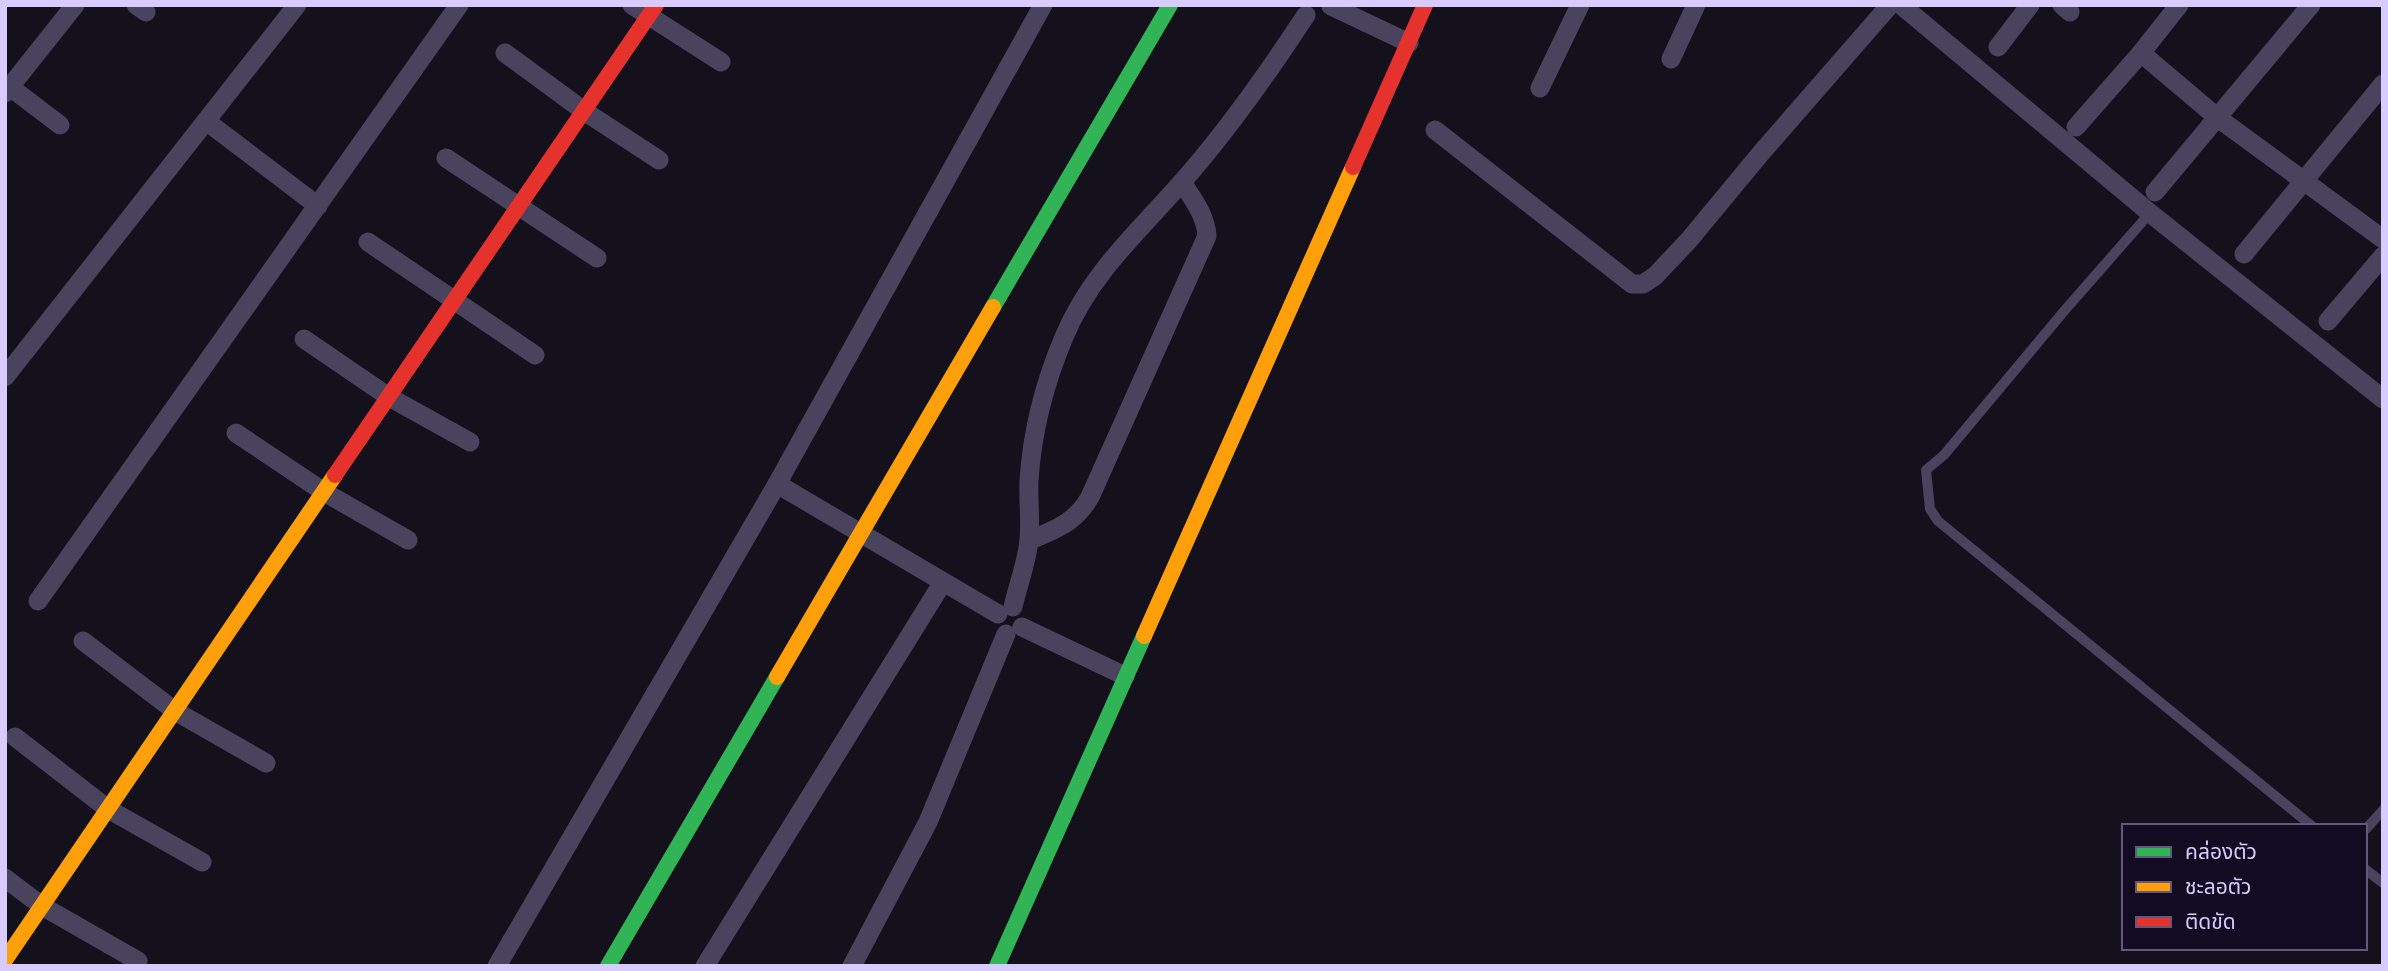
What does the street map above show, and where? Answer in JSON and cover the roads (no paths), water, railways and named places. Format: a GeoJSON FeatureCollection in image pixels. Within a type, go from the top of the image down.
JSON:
{"type":"FeatureCollection","features":[{"type":"Feature","properties":{"kind":"street"},"geometry":{"type":"LineString","coordinates":[[60,125],[8,90],[75,5]]}},
{"type":"Feature","properties":{"kind":"street"},"geometry":{"type":"LineString","coordinates":[[5,377],[297,5]]}},
{"type":"Feature","properties":{"kind":"street"},"geometry":{"type":"LineString","coordinates":[[38,601],[459,5]]}},
{"type":"Feature","properties":{"kind":"street"},"geometry":{"type":"LineString","coordinates":[[497,966],[777,484],[1043,5]]}},
{"type":"Feature","properties":{"kind":"street"},"geometry":{"type":"LineString","coordinates":[[608,966],[1170,5]]}},
{"type":"Feature","properties":{"kind":"street"},"geometry":{"type":"LineString","coordinates":[[997,966],[1425,5]]}},
{"type":"Feature","properties":{"kind":"street"},"geometry":{"type":"LineString","coordinates":[[1540,88],[1580,5]]}},
{"type":"Feature","properties":{"kind":"street"},"geometry":{"type":"LineString","coordinates":[[1671,59],[1696,5]]}},
{"type":"Feature","properties":{"kind":"street"},"geometry":{"type":"LineString","coordinates":[[1436,130],[1632,285],[1643,284],[1655,276],[1689,240],[1890,5]]}},
{"type":"Feature","properties":{"kind":"street"},"geometry":{"type":"LineString","coordinates":[[1901,5],[2150,213],[2383,399]]}},
{"type":"Feature","properties":{"kind":"street"},"geometry":{"type":"LineString","coordinates":[[1998,47],[2030,5]]}},
{"type":"Feature","properties":{"kind":"street"},"geometry":{"type":"LineString","coordinates":[[2076,127],[2179,5]]}},
{"type":"Feature","properties":{"kind":"street"},"geometry":{"type":"LineString","coordinates":[[2155,192],[2311,5]]}},
{"type":"Feature","properties":{"kind":"street"},"geometry":{"type":"LineString","coordinates":[[1005,610],[1029,541],[1029,480],[1047,383],[1078,306],[1099,274],[1228,127],[1302,10],[1316,18],[1324,15],[1331,6],[1409,43]]}},
{"type":"Feature","properties":{"kind":"street"},"geometry":{"type":"LineString","coordinates":[[5,960],[584,111],[645,9],[721,62]]}},
{"type":"Feature","properties":{"kind":"street"},"geometry":{"type":"LineString","coordinates":[[505,53],[584,111],[659,160]]}},
{"type":"Feature","properties":{"kind":"street"},"geometry":{"type":"LineString","coordinates":[[2141,53],[2218,118],[2383,239]]}},
{"type":"Feature","properties":{"kind":"street"},"geometry":{"type":"LineString","coordinates":[[2244,254],[2383,83]]}},
{"type":"Feature","properties":{"kind":"street"},"geometry":{"type":"LineString","coordinates":[[206,121],[318,206]]}},
{"type":"Feature","properties":{"kind":"street"},"geometry":{"type":"LineString","coordinates":[[446,158],[597,258]]}},
{"type":"Feature","properties":{"kind":"street"},"geometry":{"type":"LineString","coordinates":[[1029,541],[1067,524],[1080,514],[1090,497],[1207,236],[1202,215],[1182,182]]}},
{"type":"Feature","properties":{"kind":"street"},"geometry":{"type":"LineString","coordinates":[[368,242],[535,355]]}},
{"type":"Feature","properties":{"kind":"street"},"geometry":{"type":"LineString","coordinates":[[2328,321],[2383,256]]}},
{"type":"Feature","properties":{"kind":"street"},"geometry":{"type":"LineString","coordinates":[[304,339],[389,397],[470,442]]}},
{"type":"Feature","properties":{"kind":"street"},"geometry":{"type":"LineString","coordinates":[[236,433],[324,492],[408,540]]}},
{"type":"Feature","properties":{"kind":"street"},"geometry":{"type":"LineString","coordinates":[[777,484],[943,582],[1005,610],[1021,612],[1024,621],[1014,630],[928,822],[852,966]]}},
{"type":"Feature","properties":{"kind":"street"},"geometry":{"type":"LineString","coordinates":[[705,966],[943,582]]}},
{"type":"Feature","properties":{"kind":"street"},"geometry":{"type":"LineString","coordinates":[[1014,630],[1125,676]]}},
{"type":"Feature","properties":{"kind":"street"},"geometry":{"type":"LineString","coordinates":[[83,641],[175,711],[266,763]]}},
{"type":"Feature","properties":{"kind":"street"},"geometry":{"type":"LineString","coordinates":[[15,737],[108,809],[202,862]]}},
{"type":"Feature","properties":{"kind":"street"},"geometry":{"type":"LineString","coordinates":[[5,878],[42,906],[138,961]]}},
{"type":"Feature","properties":{"kind":"lane"},"geometry":{"type":"LineString","coordinates":[[2150,213],[2073,300],[1944,455],[1926,470],[1930,509],[1938,521],[2310,824]]}},
{"type":"Feature","properties":{"kind":"lane"},"geometry":{"type":"LineString","coordinates":[[2367,828],[2383,810]]}},
{"type":"Feature","properties":{"kind":"lane"},"geometry":{"type":"LineString","coordinates":[[2367,871],[2383,883]]}}]}
